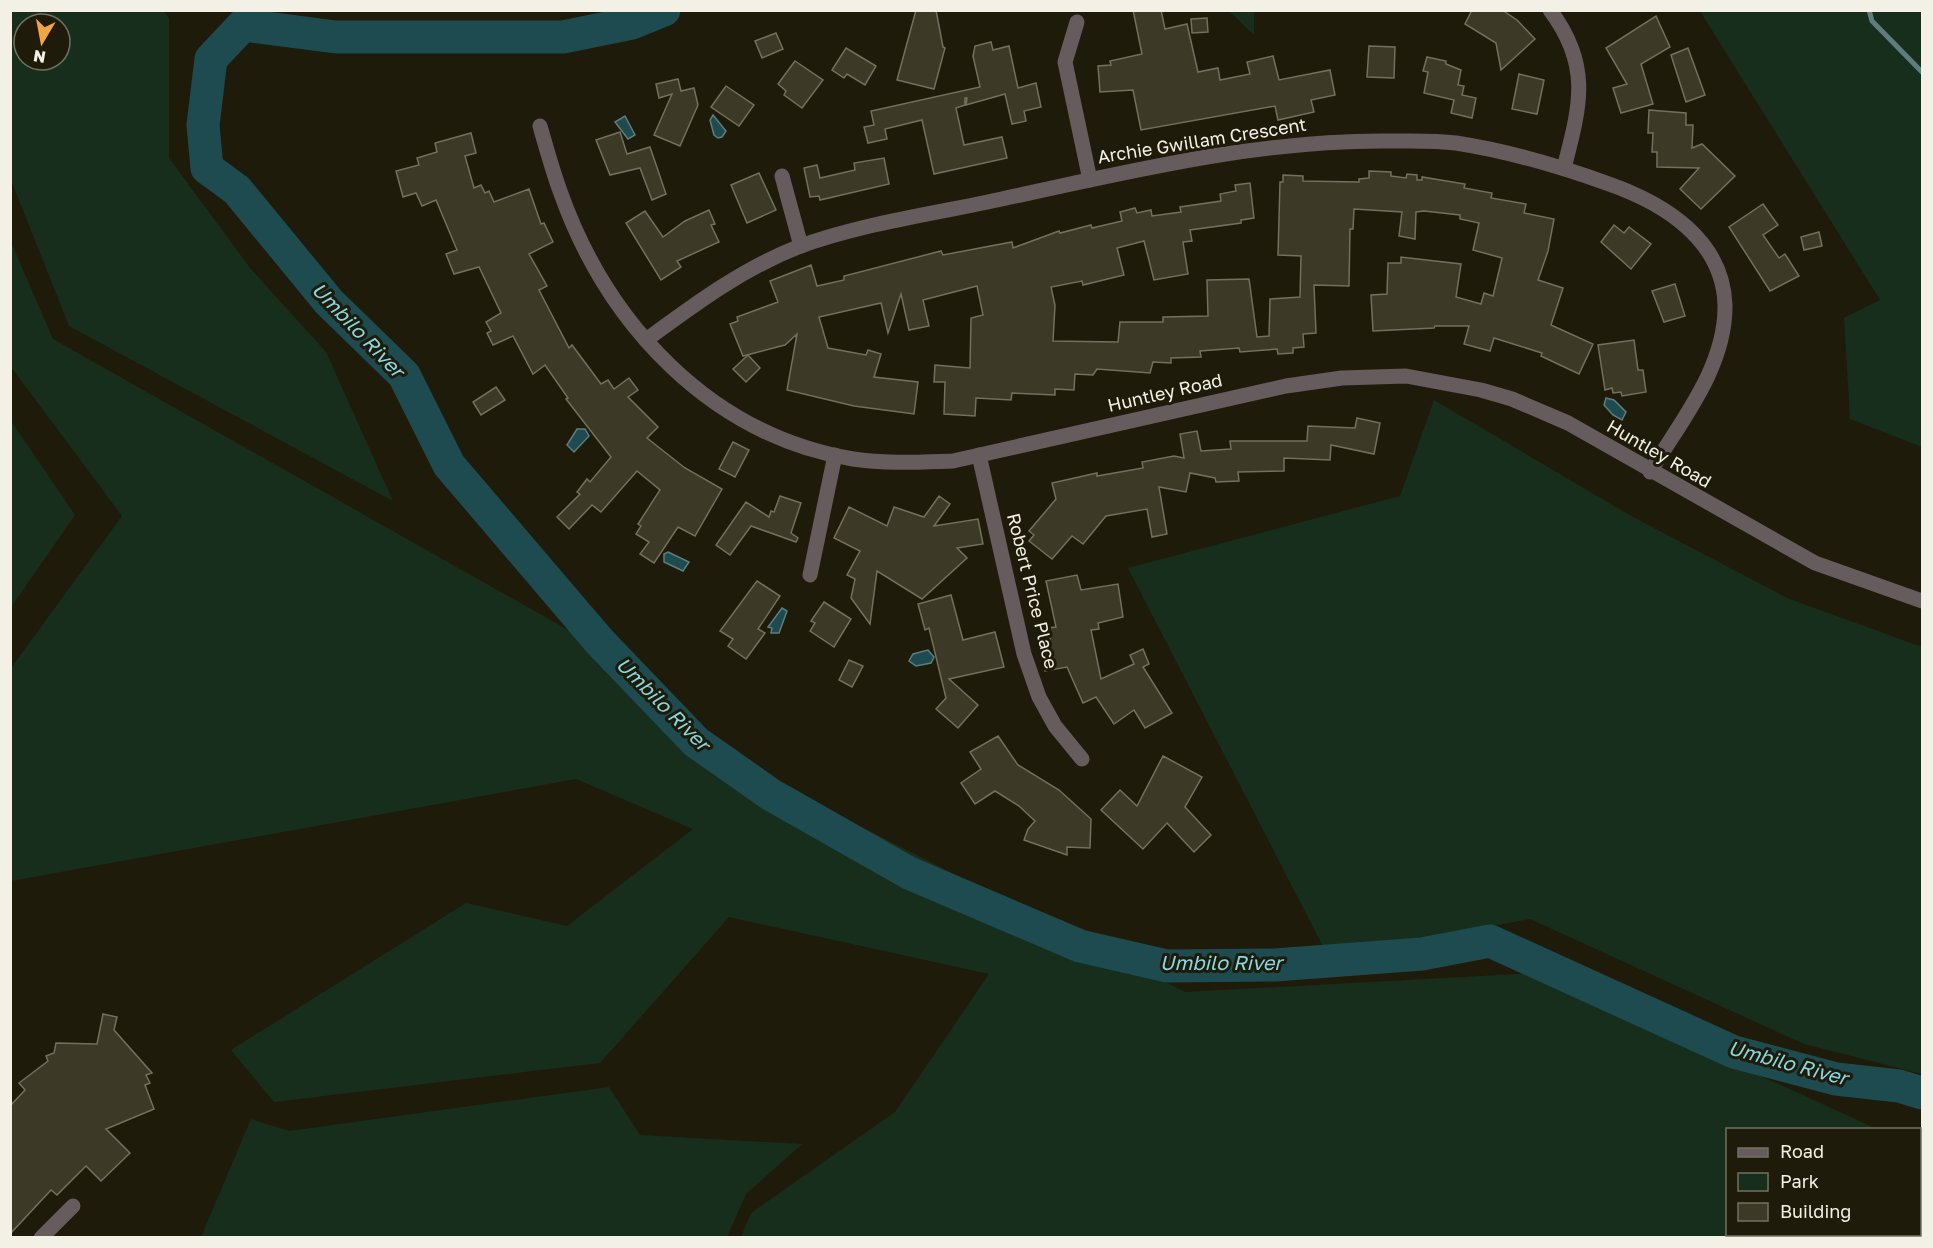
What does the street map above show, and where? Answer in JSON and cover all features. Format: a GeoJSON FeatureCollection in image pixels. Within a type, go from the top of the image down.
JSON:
{"type":"FeatureCollection","features":[{"type":"Feature","properties":{"kind":"street"},"geometry":{"type":"LineString","coordinates":[[1550,10],[1570,42],[1579,67],[1581,88],[1578,111],[1564,168]]}},
{"type":"Feature","properties":{"kind":"street"},"geometry":{"type":"LineString","coordinates":[[1077,22],[1065,62],[1090,180]]}},
{"type":"Feature","properties":{"kind":"street","name":"Huntley Road"},"geometry":{"type":"LineString","coordinates":[[540,126],[560,192],[579,236],[617,302],[646,340],[669,366],[703,396],[740,420],[789,442],[835,455],[897,462],[953,461],[1286,386],[1342,378],[1406,376],[1481,390],[1539,409],[1815,563],[1923,601]]}},
{"type":"Feature","properties":{"kind":"street","name":"Archie Gwillam Crescent"},"geometry":{"type":"LineString","coordinates":[[646,340],[717,288],[764,261],[828,237],[1090,180],[1250,150],[1330,141],[1452,143],[1506,152],[1564,168],[1626,190],[1663,207],[1684,222],[1704,247],[1717,272],[1725,303],[1719,350],[1710,373],[1650,472]]}},
{"type":"Feature","properties":{"kind":"street"},"geometry":{"type":"LineString","coordinates":[[782,176],[801,246]]}},
{"type":"Feature","properties":{"kind":"street"},"geometry":{"type":"LineString","coordinates":[[810,575],[835,455]]}},
{"type":"Feature","properties":{"kind":"street","name":"Robert Price Place"},"geometry":{"type":"LineString","coordinates":[[980,456],[1024,654],[1039,697],[1055,726],[1082,759]]}},
{"type":"Feature","properties":{"kind":"street"},"geometry":{"type":"LineString","coordinates":[[40,1238],[73,1206]]}},
{"type":"Feature","properties":{"kind":"green space"},"geometry":{"type":"Polygon","coordinates":[[[11,10],[164,11],[169,19],[169,158],[250,268],[326,352],[393,501],[69,326],[11,180],[11,10]]]}},
{"type":"Feature","properties":{"kind":"green space"},"geometry":{"type":"Polygon","coordinates":[[[1229,11],[1254,11],[1254,35],[1229,11]]]}},
{"type":"Feature","properties":{"kind":"green space"},"geometry":{"type":"Polygon","coordinates":[[[1700,11],[1922,11],[1922,447],[1850,419],[1844,318],[1880,300],[1700,11]]]}},
{"type":"Feature","properties":{"kind":"green space"},"geometry":{"type":"Polygon","coordinates":[[[11,242],[53,339],[600,648],[732,761],[1185,992],[1535,973],[1875,1128],[1726,1128],[1726,1236],[1921,1236],[1921,1150],[1922,1237],[741,1237],[751,1213],[895,1112],[989,974],[729,917],[600,1063],[274,1102],[231,1050],[466,903],[567,926],[693,829],[576,779],[11,881],[11,668],[122,516],[11,367],[11,242]]]}},
{"type":"Feature","properties":{"kind":"green space"},"geometry":{"type":"Polygon","coordinates":[[[1434,400],[1633,517],[1787,598],[1922,647],[1922,1074],[1804,1044],[1530,919],[1328,956],[1128,568],[1400,496],[1434,400]]]}},
{"type":"Feature","properties":{"kind":"green space"},"geometry":{"type":"Polygon","coordinates":[[[11,421],[75,515],[11,607],[11,421]]]}},
{"type":"Feature","properties":{"kind":"green space"},"geometry":{"type":"Polygon","coordinates":[[[609,1087],[640,1135],[802,1144],[746,1194],[727,1237],[201,1237],[251,1119],[289,1131],[609,1087]]]}},
{"type":"Feature","properties":{"kind":"water"},"geometry":{"type":"Polygon","coordinates":[[[713,115],[726,131],[722,137],[718,138],[714,135],[710,120],[713,115]]]}},
{"type":"Feature","properties":{"kind":"water"},"geometry":{"type":"Polygon","coordinates":[[[625,116],[635,135],[628,139],[615,122],[625,116]]]}},
{"type":"Feature","properties":{"kind":"water"},"geometry":{"type":"Polygon","coordinates":[[[1606,398],[1614,400],[1626,412],[1622,420],[1613,415],[1604,405],[1606,398]]]}},
{"type":"Feature","properties":{"kind":"water"},"geometry":{"type":"Polygon","coordinates":[[[577,429],[585,429],[589,436],[574,452],[567,445],[577,429]]]}},
{"type":"Feature","properties":{"kind":"water"},"geometry":{"type":"Polygon","coordinates":[[[668,552],[689,562],[683,571],[664,562],[664,554],[668,552]]]}},
{"type":"Feature","properties":{"kind":"water"},"geometry":{"type":"Polygon","coordinates":[[[782,608],[787,611],[779,633],[771,633],[772,628],[768,627],[782,608]]]}},
{"type":"Feature","properties":{"kind":"water"},"geometry":{"type":"Polygon","coordinates":[[[928,650],[934,657],[931,663],[916,666],[909,661],[913,654],[928,650]]]}},
{"type":"Feature","properties":{"kind":"building"},"geometry":{"type":"Polygon","coordinates":[[[916,10],[936,10],[945,48],[934,89],[897,80],[916,10]]]}},
{"type":"Feature","properties":{"kind":"building"},"geometry":{"type":"Polygon","coordinates":[[[1133,10],[1161,10],[1165,29],[1187,24],[1198,72],[1218,68],[1220,80],[1250,74],[1247,62],[1273,56],[1279,80],[1330,70],[1335,95],[1311,100],[1314,112],[1278,120],[1275,106],[1141,130],[1133,90],[1100,92],[1098,66],[1111,65],[1110,61],[1142,54],[1133,10]]]}},
{"type":"Feature","properties":{"kind":"building"},"geometry":{"type":"Polygon","coordinates":[[[1472,10],[1502,10],[1517,20],[1535,39],[1501,70],[1496,43],[1465,24],[1472,10]]]}},
{"type":"Feature","properties":{"kind":"building"},"geometry":{"type":"Polygon","coordinates":[[[1656,16],[1670,47],[1641,64],[1653,104],[1621,113],[1613,88],[1627,84],[1606,48],[1656,16]]]}},
{"type":"Feature","properties":{"kind":"building"},"geometry":{"type":"Polygon","coordinates":[[[1207,18],[1208,32],[1192,33],[1191,19],[1207,18]]]}},
{"type":"Feature","properties":{"kind":"building"},"geometry":{"type":"Polygon","coordinates":[[[776,33],[783,49],[762,58],[755,41],[776,33]]]}},
{"type":"Feature","properties":{"kind":"building"},"geometry":{"type":"Polygon","coordinates":[[[991,42],[993,50],[1009,46],[1018,88],[1036,83],[1041,107],[1024,111],[1026,121],[1012,124],[1005,94],[966,105],[967,98],[965,98],[965,105],[956,108],[964,145],[1002,137],[1007,158],[934,174],[922,120],[885,129],[887,139],[868,143],[864,127],[874,125],[871,111],[980,87],[973,56],[975,46],[991,42]]]}},
{"type":"Feature","properties":{"kind":"building"},"geometry":{"type":"Polygon","coordinates":[[[1369,46],[1395,47],[1394,78],[1367,77],[1369,46]]]}},
{"type":"Feature","properties":{"kind":"building"},"geometry":{"type":"Polygon","coordinates":[[[846,48],[876,66],[865,85],[847,74],[844,78],[832,70],[846,48]]]}},
{"type":"Feature","properties":{"kind":"building"},"geometry":{"type":"Polygon","coordinates":[[[1688,48],[1705,95],[1686,102],[1671,55],[1688,48]]]}},
{"type":"Feature","properties":{"kind":"building"},"geometry":{"type":"Polygon","coordinates":[[[1427,57],[1446,61],[1446,64],[1461,70],[1458,85],[1464,86],[1462,95],[1476,98],[1472,118],[1451,113],[1454,100],[1424,93],[1428,72],[1423,71],[1427,57]]]}},
{"type":"Feature","properties":{"kind":"building"},"geometry":{"type":"Polygon","coordinates":[[[795,61],[823,80],[802,108],[784,95],[786,91],[778,84],[795,61]]]}},
{"type":"Feature","properties":{"kind":"building"},"geometry":{"type":"Polygon","coordinates":[[[1519,74],[1544,80],[1537,114],[1512,109],[1519,74]]]}},
{"type":"Feature","properties":{"kind":"building"},"geometry":{"type":"Polygon","coordinates":[[[678,79],[681,91],[694,88],[698,105],[680,146],[654,135],[672,94],[659,98],[656,84],[678,79]]]}},
{"type":"Feature","properties":{"kind":"building"},"geometry":{"type":"Polygon","coordinates":[[[726,86],[754,105],[739,126],[711,107],[726,86]]]}},
{"type":"Feature","properties":{"kind":"building"},"geometry":{"type":"Polygon","coordinates":[[[1649,110],[1686,113],[1686,125],[1693,125],[1692,148],[1702,144],[1735,176],[1701,209],[1680,189],[1699,168],[1657,167],[1657,152],[1652,152],[1653,133],[1648,133],[1649,110]]]}},
{"type":"Feature","properties":{"kind":"building"},"geometry":{"type":"Polygon","coordinates":[[[620,132],[627,154],[650,147],[666,194],[652,200],[640,168],[610,175],[596,140],[620,132]]]}},
{"type":"Feature","properties":{"kind":"building"},"geometry":{"type":"Polygon","coordinates":[[[471,133],[476,153],[465,156],[474,188],[481,185],[485,193],[489,191],[494,202],[529,189],[541,224],[544,223],[553,242],[529,254],[547,286],[539,290],[569,348],[572,345],[601,384],[608,380],[614,389],[629,378],[638,390],[628,397],[658,427],[647,438],[685,468],[722,489],[695,536],[678,527],[654,563],[640,554],[649,542],[636,534],[641,526],[638,524],[660,490],[637,471],[601,512],[592,505],[569,529],[557,517],[580,494],[577,492],[587,479],[590,482],[611,457],[566,399],[568,398],[545,365],[533,374],[513,336],[493,345],[487,333],[491,331],[486,322],[501,313],[479,267],[454,274],[446,254],[457,250],[436,200],[422,206],[416,193],[403,197],[396,171],[419,165],[417,158],[437,152],[435,143],[471,133]]]}},
{"type":"Feature","properties":{"kind":"building"},"geometry":{"type":"Polygon","coordinates":[[[884,158],[889,184],[820,200],[819,196],[810,197],[804,168],[817,165],[820,178],[855,170],[854,163],[884,158]]]}},
{"type":"Feature","properties":{"kind":"building"},"geometry":{"type":"Polygon","coordinates":[[[1369,171],[1391,172],[1391,176],[1406,178],[1407,174],[1417,175],[1417,180],[1422,180],[1422,177],[1465,184],[1464,188],[1492,193],[1491,198],[1526,204],[1524,213],[1554,219],[1548,251],[1538,280],[1563,288],[1551,325],[1593,344],[1579,374],[1541,356],[1542,353],[1494,338],[1490,351],[1464,344],[1469,326],[1373,331],[1371,295],[1387,294],[1388,263],[1401,263],[1401,257],[1461,264],[1456,297],[1481,304],[1484,293],[1493,296],[1502,258],[1473,250],[1479,223],[1460,219],[1460,215],[1424,211],[1416,212],[1415,239],[1399,236],[1402,212],[1354,209],[1353,229],[1350,229],[1349,286],[1314,285],[1316,333],[1303,334],[1304,347],[1293,348],[1293,353],[1278,354],[1277,349],[1240,352],[1239,348],[1200,351],[1201,357],[1171,358],[1171,363],[1153,362],[1150,373],[1097,369],[1093,375],[1075,374],[1074,390],[1055,389],[1055,395],[1012,393],[1011,400],[976,398],[975,416],[944,414],[945,382],[934,382],[935,365],[970,368],[971,318],[983,315],[977,286],[923,300],[929,326],[909,330],[901,294],[888,333],[881,303],[819,317],[828,348],[866,355],[868,350],[881,354],[874,377],[918,382],[914,414],[854,406],[787,390],[797,334],[785,345],[743,356],[730,324],[738,321],[737,317],[778,302],[770,281],[811,265],[817,286],[844,280],[844,276],[941,251],[943,255],[1012,242],[1013,248],[1059,231],[1060,233],[1091,225],[1092,228],[1122,221],[1120,212],[1135,208],[1137,213],[1151,210],[1152,216],[1181,212],[1180,207],[1221,201],[1220,194],[1236,191],[1235,185],[1250,183],[1254,218],[1241,220],[1241,223],[1190,230],[1192,241],[1183,242],[1188,274],[1154,280],[1144,241],[1117,248],[1124,275],[1083,285],[1082,281],[1051,287],[1055,305],[1053,341],[1118,342],[1120,322],[1163,322],[1163,317],[1208,316],[1207,280],[1249,279],[1257,337],[1269,336],[1270,299],[1300,297],[1301,256],[1278,255],[1280,182],[1283,182],[1283,175],[1303,176],[1303,181],[1359,182],[1359,179],[1369,178],[1369,171]]]}},
{"type":"Feature","properties":{"kind":"building"},"geometry":{"type":"Polygon","coordinates":[[[759,173],[776,210],[747,223],[731,185],[759,173]]]}},
{"type":"Feature","properties":{"kind":"building"},"geometry":{"type":"Polygon","coordinates":[[[1763,204],[1778,225],[1763,235],[1779,258],[1785,254],[1799,276],[1770,291],[1729,227],[1763,204]]]}},
{"type":"Feature","properties":{"kind":"building"},"geometry":{"type":"Polygon","coordinates":[[[709,210],[715,224],[711,225],[719,242],[677,261],[681,267],[661,280],[626,223],[645,211],[663,237],[685,221],[709,210]]]}},
{"type":"Feature","properties":{"kind":"building"},"geometry":{"type":"Polygon","coordinates":[[[1614,225],[1624,233],[1629,227],[1651,244],[1631,269],[1601,242],[1614,225]]]}},
{"type":"Feature","properties":{"kind":"building"},"geometry":{"type":"Polygon","coordinates":[[[1819,232],[1822,246],[1804,250],[1801,237],[1819,232]]]}},
{"type":"Feature","properties":{"kind":"building"},"geometry":{"type":"Polygon","coordinates":[[[1675,284],[1685,316],[1664,322],[1652,291],[1675,284]]]}},
{"type":"Feature","properties":{"kind":"building"},"geometry":{"type":"Polygon","coordinates":[[[1634,340],[1638,370],[1643,370],[1646,392],[1622,396],[1621,392],[1613,393],[1612,388],[1605,390],[1598,345],[1634,340]]]}},
{"type":"Feature","properties":{"kind":"building"},"geometry":{"type":"Polygon","coordinates":[[[748,355],[760,368],[746,382],[733,369],[748,355]]]}},
{"type":"Feature","properties":{"kind":"building"},"geometry":{"type":"Polygon","coordinates":[[[496,387],[505,400],[481,415],[473,402],[496,387]]]}},
{"type":"Feature","properties":{"kind":"building"},"geometry":{"type":"Polygon","coordinates":[[[1357,418],[1380,423],[1374,454],[1331,445],[1330,460],[1284,458],[1284,471],[1238,472],[1239,481],[1216,482],[1215,478],[1190,473],[1186,492],[1159,487],[1167,534],[1152,537],[1147,509],[1106,516],[1083,544],[1072,536],[1052,559],[1029,541],[1034,535],[1029,531],[1056,499],[1052,483],[1097,473],[1097,476],[1143,468],[1142,462],[1174,456],[1184,458],[1180,434],[1197,431],[1201,451],[1231,449],[1230,441],[1307,441],[1308,426],[1355,428],[1357,418]]]}},
{"type":"Feature","properties":{"kind":"building"},"geometry":{"type":"Polygon","coordinates":[[[733,442],[749,450],[735,477],[719,469],[733,442]]]}},
{"type":"Feature","properties":{"kind":"building"},"geometry":{"type":"Polygon","coordinates":[[[780,496],[801,503],[791,533],[798,538],[796,542],[751,526],[730,555],[716,545],[746,502],[769,517],[771,511],[774,512],[780,496]]]}},
{"type":"Feature","properties":{"kind":"building"},"geometry":{"type":"Polygon","coordinates":[[[939,496],[950,504],[934,526],[978,519],[983,544],[957,548],[967,558],[922,599],[877,571],[870,624],[851,598],[855,579],[847,575],[860,551],[834,538],[849,507],[887,526],[894,507],[924,517],[939,496]]]}},
{"type":"Feature","properties":{"kind":"building"},"geometry":{"type":"Polygon","coordinates":[[[1077,575],[1081,590],[1118,584],[1123,617],[1098,623],[1099,629],[1091,630],[1101,679],[1134,664],[1130,655],[1143,649],[1149,664],[1143,667],[1172,713],[1145,728],[1134,710],[1114,724],[1096,697],[1083,703],[1067,667],[1045,671],[1040,646],[1051,644],[1048,628],[1056,627],[1046,581],[1077,575]]]}},
{"type":"Feature","properties":{"kind":"building"},"geometry":{"type":"Polygon","coordinates":[[[757,581],[780,596],[758,629],[765,633],[746,659],[728,646],[733,639],[720,631],[757,581]]]}},
{"type":"Feature","properties":{"kind":"building"},"geometry":{"type":"Polygon","coordinates":[[[951,595],[963,640],[995,632],[1004,667],[949,679],[978,705],[958,728],[936,709],[946,698],[929,628],[925,630],[918,604],[951,595]]]}},
{"type":"Feature","properties":{"kind":"building"},"geometry":{"type":"Polygon","coordinates":[[[824,602],[851,619],[834,647],[810,631],[815,623],[811,621],[824,602]]]}},
{"type":"Feature","properties":{"kind":"building"},"geometry":{"type":"Polygon","coordinates":[[[849,660],[863,666],[852,687],[839,680],[849,660]]]}},
{"type":"Feature","properties":{"kind":"building"},"geometry":{"type":"Polygon","coordinates":[[[998,736],[1018,765],[1059,790],[1091,819],[1090,848],[1067,847],[1067,855],[1024,840],[1028,829],[1035,821],[1019,806],[995,791],[975,804],[961,783],[981,769],[970,752],[998,736]]]}},
{"type":"Feature","properties":{"kind":"building"},"geometry":{"type":"Polygon","coordinates":[[[1163,756],[1202,777],[1185,807],[1211,835],[1194,852],[1167,823],[1143,849],[1101,810],[1120,790],[1137,806],[1163,756]]]}},
{"type":"Feature","properties":{"kind":"building"},"geometry":{"type":"Polygon","coordinates":[[[103,1014],[117,1017],[114,1030],[152,1073],[146,1075],[150,1083],[145,1085],[154,1109],[106,1129],[130,1153],[101,1181],[86,1166],[57,1195],[51,1190],[10,1234],[10,1106],[25,1090],[19,1083],[48,1061],[46,1056],[54,1053],[56,1043],[97,1044],[103,1014]]]}},
{"type":"Feature","properties":{"kind":"waterway","name":"Umbilo River"},"geometry":{"type":"LineString","coordinates":[[664,10],[632,23],[563,37],[336,37],[243,25],[211,59],[203,125],[207,168],[237,190],[329,302],[404,375],[449,465],[600,642],[696,742],[770,794],[909,873],[1080,946],[1167,966],[1275,965],[1422,954],[1490,941],[1734,1052],[1836,1079],[1899,1086],[1922,1093]]}},
{"type":"Feature","properties":{"kind":"waterway"},"geometry":{"type":"LineString","coordinates":[[1869,10],[1872,21],[1922,72]]}}]}
